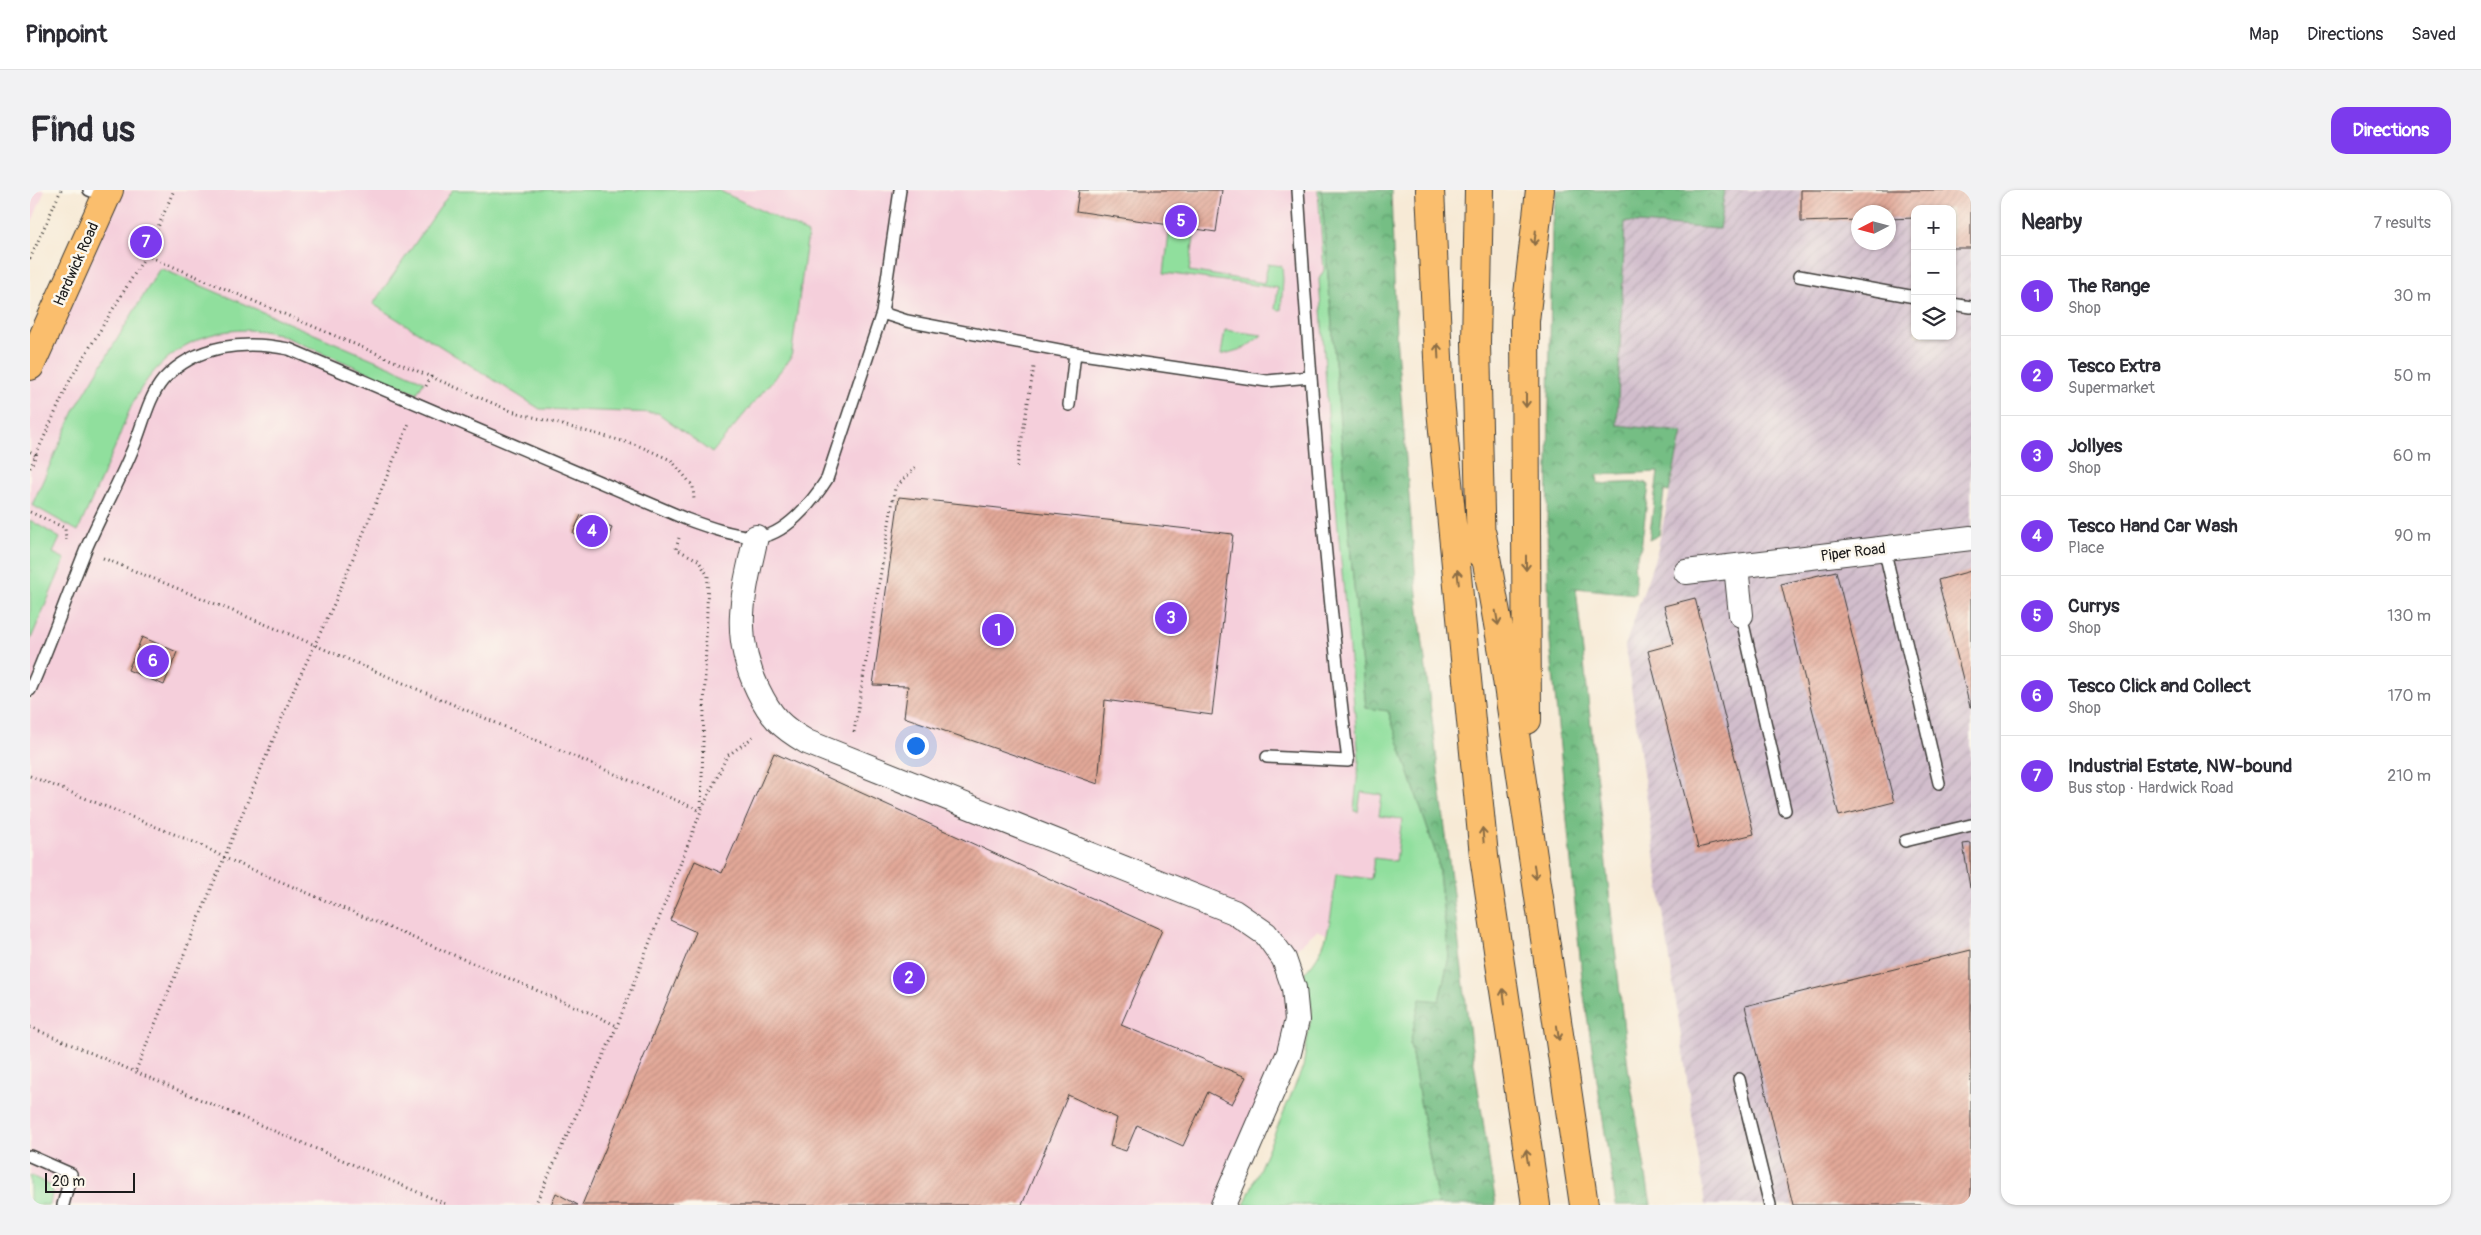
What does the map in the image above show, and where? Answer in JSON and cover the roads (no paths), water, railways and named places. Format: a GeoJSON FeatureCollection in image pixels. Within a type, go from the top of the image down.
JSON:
{"type":"FeatureCollection","features":[{"type":"Feature","properties":{"kind":"main road"},"geometry":{"type":"LineString","coordinates":[[1430,190],[1440,399],[1472,713],[1484,856],[1536,1205]]}},
{"type":"Feature","properties":{"kind":"main road"},"geometry":{"type":"LineString","coordinates":[[1472,713],[1482,536],[1476,343],[1479,190]]}},
{"type":"Feature","properties":{"kind":"main road"},"geometry":{"type":"LineString","coordinates":[[1528,824],[1525,321],[1540,190]]}},
{"type":"Feature","properties":{"kind":"main road","name":"Hardwick Road"},"geometry":{"type":"LineString","coordinates":[[30,366],[101,192]]}},
{"type":"Feature","properties":{"kind":"main road"},"geometry":{"type":"LineString","coordinates":[[1482,536],[1503,652],[1584,1205]]}},
{"type":"Feature","properties":{"kind":"street"},"geometry":{"type":"LineString","coordinates":[[756,537],[744,592],[741,622],[743,653],[755,684],[775,720],[785,729],[807,742],[1234,912],[1266,934],[1284,959],[1294,988],[1297,1020],[1289,1053],[1223,1205]]}},
{"type":"Feature","properties":{"kind":"street","name":"Piper Road"},"geometry":{"type":"LineString","coordinates":[[1686,572],[1971,538]]}},
{"type":"Feature","properties":{"kind":"street"},"geometry":{"type":"LineString","coordinates":[[1736,566],[1741,615]]}},
{"type":"Feature","properties":{"kind":"lane"},"geometry":{"type":"LineString","coordinates":[[30,690],[86,550],[134,446],[152,398],[163,380],[192,357],[209,350],[252,343],[289,349],[686,519],[721,531],[756,537],[776,531],[814,500],[827,479],[882,313],[900,190]]}},
{"type":"Feature","properties":{"kind":"lane"},"geometry":{"type":"LineString","coordinates":[[1266,757],[1348,761],[1330,612],[1310,377],[1298,190]]}},
{"type":"Feature","properties":{"kind":"lane"},"geometry":{"type":"LineString","coordinates":[[1799,276],[1911,296]]}},
{"type":"Feature","properties":{"kind":"lane"},"geometry":{"type":"LineString","coordinates":[[1956,305],[1971,307]]}},
{"type":"Feature","properties":{"kind":"lane"},"geometry":{"type":"LineString","coordinates":[[882,313],[907,321],[1075,353],[1267,381],[1310,377]]}},
{"type":"Feature","properties":{"kind":"lane"},"geometry":{"type":"LineString","coordinates":[[1070,405],[1075,353]]}},
{"type":"Feature","properties":{"kind":"lane"},"geometry":{"type":"LineString","coordinates":[[1884,548],[1939,783]]}},
{"type":"Feature","properties":{"kind":"lane"},"geometry":{"type":"LineString","coordinates":[[1741,615],[1785,810]]}},
{"type":"Feature","properties":{"kind":"lane"},"geometry":{"type":"LineString","coordinates":[[1904,841],[1971,825]]}},
{"type":"Feature","properties":{"kind":"lane"},"geometry":{"type":"LineString","coordinates":[[1739,1079],[1770,1205]]}},
{"type":"Feature","properties":{"kind":"lane"},"geometry":{"type":"LineString","coordinates":[[30,1156],[71,1174],[63,1205]]}},
{"type":"Feature","properties":{"kind":"place","name":"Currys"},"geometry":{"type":"Point","coordinates":[1181,221]}},
{"type":"Feature","properties":{"kind":"place","name":"Industrial Estate, NW-bound"},"geometry":{"type":"Point","coordinates":[146,242]}},
{"type":"Feature","properties":{"kind":"place","name":"Tesco Hand Car Wash"},"geometry":{"type":"Point","coordinates":[592,531]}},
{"type":"Feature","properties":{"kind":"place","name":"Jollyes"},"geometry":{"type":"Point","coordinates":[1171,618]}},
{"type":"Feature","properties":{"kind":"place","name":"The Range"},"geometry":{"type":"Point","coordinates":[998,630]}},
{"type":"Feature","properties":{"kind":"place","name":"Tesco Click and Collect"},"geometry":{"type":"Point","coordinates":[153,661]}},
{"type":"Feature","properties":{"kind":"place","name":"Tesco Extra"},"geometry":{"type":"Point","coordinates":[909,978]}}]}
